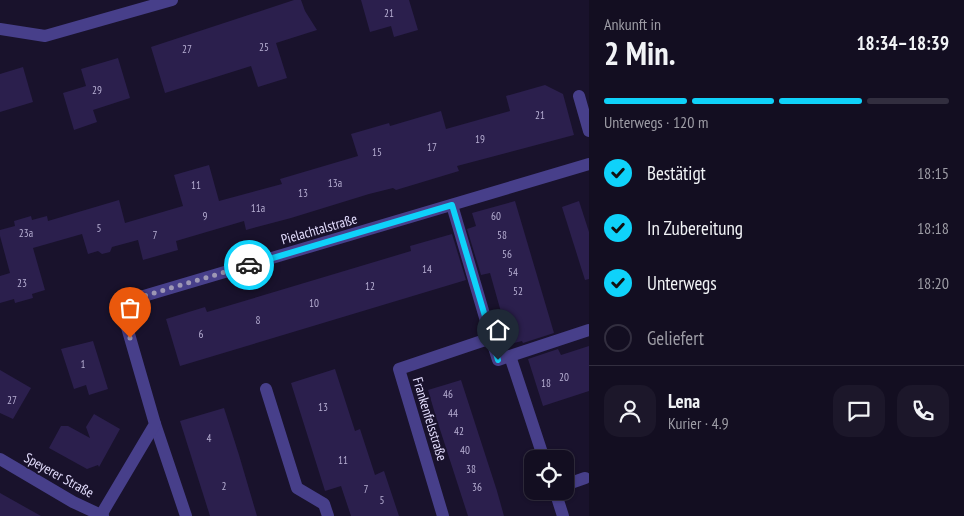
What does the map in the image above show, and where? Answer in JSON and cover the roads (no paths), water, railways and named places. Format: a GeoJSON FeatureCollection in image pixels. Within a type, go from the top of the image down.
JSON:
{"type":"FeatureCollection","features":[{"type":"Feature","properties":{"kind":"street"},"geometry":{"type":"LineString","coordinates":[[0,28],[45,36],[172,0]]}},
{"type":"Feature","properties":{"kind":"street"},"geometry":{"type":"LineString","coordinates":[[579,96],[589,131]]}},
{"type":"Feature","properties":{"kind":"street","name":"Pielachtalstraße"},"geometry":{"type":"LineString","coordinates":[[186,516],[155,424],[120,303],[589,164]]}},
{"type":"Feature","properties":{"kind":"street"},"geometry":{"type":"LineString","coordinates":[[452,205],[498,360],[589,330]]}},
{"type":"Feature","properties":{"kind":"street","name":"Frankenfelsstraße"},"geometry":{"type":"LineString","coordinates":[[439,515],[399,369],[491,338]]}},
{"type":"Feature","properties":{"kind":"street"},"geometry":{"type":"LineString","coordinates":[[510,356],[541,450]]}},
{"type":"Feature","properties":{"kind":"street"},"geometry":{"type":"LineString","coordinates":[[266,388],[297,488],[324,504],[328,516]]}},
{"type":"Feature","properties":{"kind":"street"},"geometry":{"type":"LineString","coordinates":[[102,516],[155,424]]}},
{"type":"Feature","properties":{"kind":"street","name":"Speyerer Straße"},"geometry":{"type":"LineString","coordinates":[[0,459],[73,502],[102,516]]}},
{"type":"Feature","properties":{"kind":"street"},"geometry":{"type":"LineString","coordinates":[[574,482],[587,477],[589,490]]}},
{"type":"Feature","properties":{"kind":"street"},"geometry":{"type":"LineString","coordinates":[[558,500],[563,516]]}}]}
